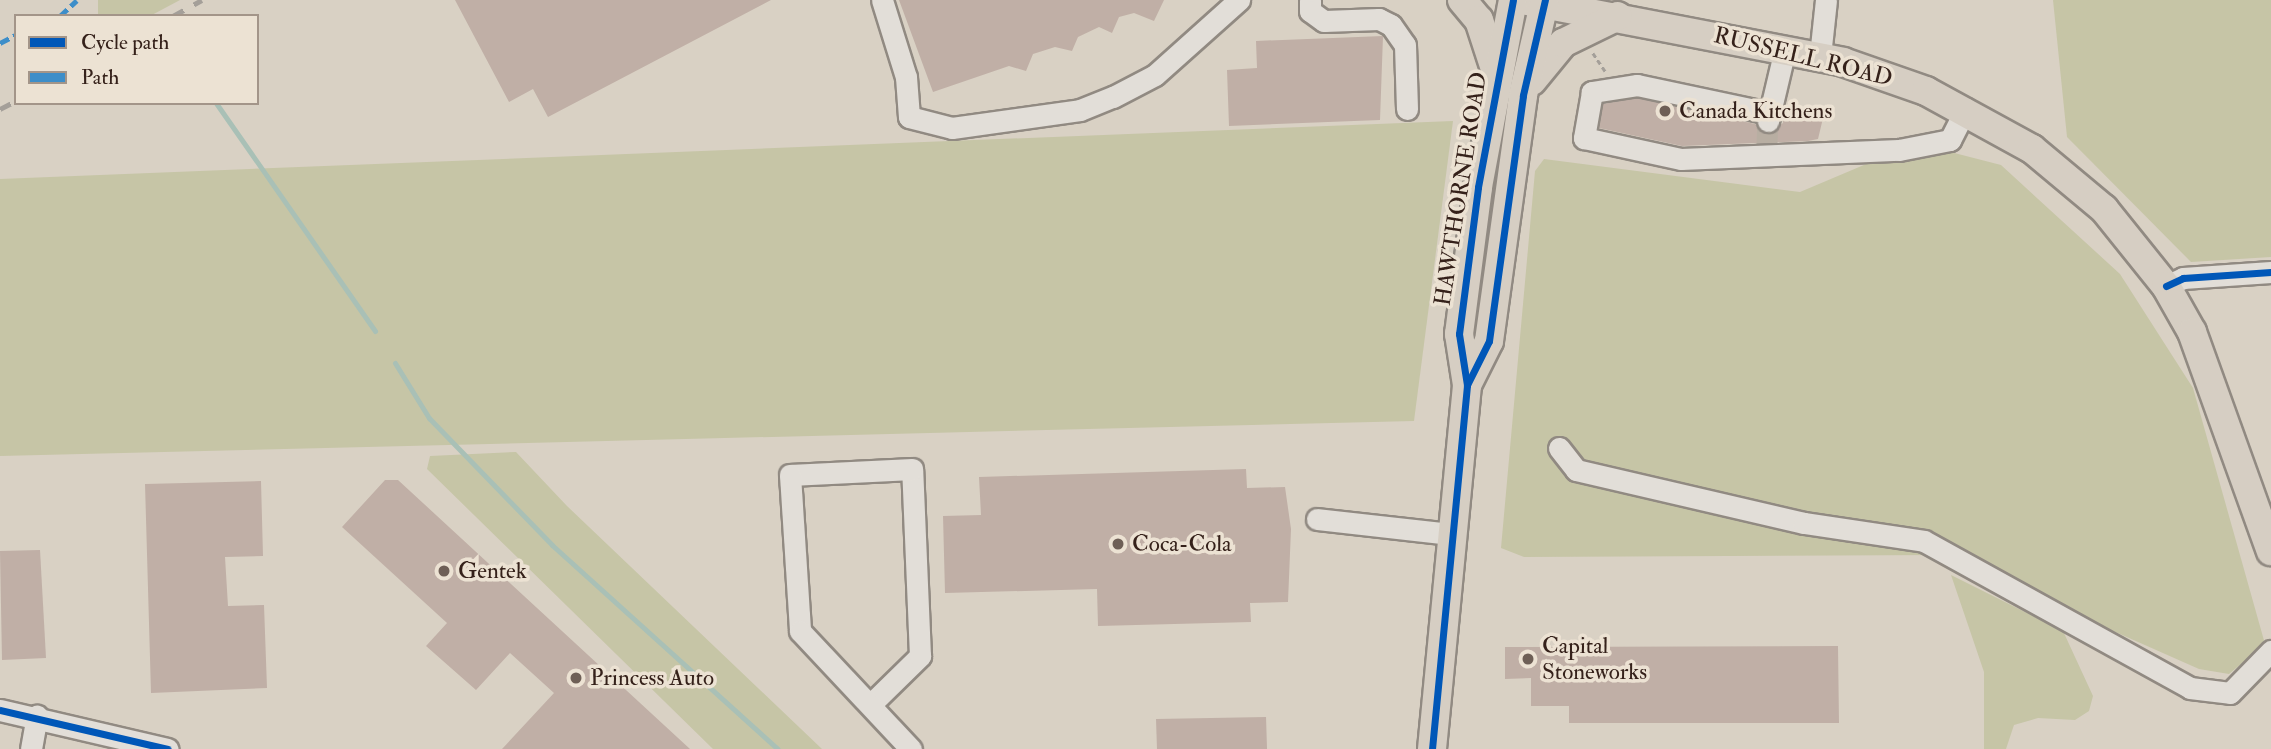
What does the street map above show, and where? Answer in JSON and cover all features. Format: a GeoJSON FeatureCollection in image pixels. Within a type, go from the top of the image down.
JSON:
{"type":"FeatureCollection","features":[{"type":"Feature","properties":{"kind":"main road"},"geometry":{"type":"LineString","coordinates":[[1462,0],[1479,20],[1497,77]]}},
{"type":"Feature","properties":{"kind":"main road","name":"HAWTHORNE ROAD"},"geometry":{"type":"LineString","coordinates":[[1432,749],[1430,720],[1467,385],[1459,334],[1497,77],[1513,0]]}},
{"type":"Feature","properties":{"kind":"main road"},"geometry":{"type":"LineString","coordinates":[[1537,1],[1616,8]]}},
{"type":"Feature","properties":{"kind":"main road","name":"HAWTHORNE ROAD"},"geometry":{"type":"LineString","coordinates":[[1467,385],[1489,341],[1537,1]]}},
{"type":"Feature","properties":{"kind":"main road"},"geometry":{"type":"LineString","coordinates":[[1523,95],[1563,43],[1616,8]]}},
{"type":"Feature","properties":{"kind":"main road","name":"RUSSELL ROAD"},"geometry":{"type":"LineString","coordinates":[[1616,8],[1652,23],[1820,56],[1966,109],[2082,189],[2166,286],[2192,332],[2271,551]]}},
{"type":"Feature","properties":{"kind":"main road","name":"HAWTHORNE ROAD"},"geometry":{"type":"LineString","coordinates":[[1421,749],[1430,720]]}},
{"type":"Feature","properties":{"kind":"street"},"geometry":{"type":"LineString","coordinates":[[882,0],[906,77],[909,117],[951,128],[1080,110],[1113,97],[1155,75],[1239,0]]}},
{"type":"Feature","properties":{"kind":"street"},"geometry":{"type":"LineString","coordinates":[[1310,0],[1310,11],[1324,21],[1379,19],[1391,25],[1405,46],[1406,109]]}},
{"type":"Feature","properties":{"kind":"street"},"geometry":{"type":"LineString","coordinates":[[1820,56],[1826,0]]}},
{"type":"Feature","properties":{"kind":"street"},"geometry":{"type":"LineString","coordinates":[[1785,49],[1769,117],[1637,85],[1591,92],[1584,138],[1681,159],[1767,148],[1899,150],[1950,140],[1966,109]]}},
{"type":"Feature","properties":{"kind":"street"},"geometry":{"type":"LineString","coordinates":[[2166,286],[2183,278],[2271,272]]}},
{"type":"Feature","properties":{"kind":"street"},"geometry":{"type":"LineString","coordinates":[[1559,447],[1576,470],[1804,523],[1924,541],[2190,688],[2230,693],[2271,650]]}},
{"type":"Feature","properties":{"kind":"street"},"geometry":{"type":"LineString","coordinates":[[871,704],[920,656],[912,469],[790,475],[800,631],[911,749]]}},
{"type":"Feature","properties":{"kind":"street"},"geometry":{"type":"LineString","coordinates":[[1317,519],[1451,534]]}},
{"type":"Feature","properties":{"kind":"street"},"geometry":{"type":"LineString","coordinates":[[0,710],[37,716],[168,749]]}},
{"type":"Feature","properties":{"kind":"street"},"geometry":{"type":"LineString","coordinates":[[31,749],[37,716]]}},
{"type":"Feature","properties":{"kind":"path"},"geometry":{"type":"LineString","coordinates":[[1585,42],[1618,88]]}},
{"type":"Feature","properties":{"kind":"green space"},"geometry":{"type":"Polygon","coordinates":[[[98,0],[180,0],[154,14],[98,14],[98,0]]]}},
{"type":"Feature","properties":{"kind":"green space"},"geometry":{"type":"Polygon","coordinates":[[[2053,0],[2271,0],[2271,257],[2191,262],[2067,137],[2053,0]]]}},
{"type":"Feature","properties":{"kind":"green space"},"geometry":{"type":"Polygon","coordinates":[[[1453,121],[1414,421],[0,456],[0,179],[1453,121]]]}},
{"type":"Feature","properties":{"kind":"green space"},"geometry":{"type":"Polygon","coordinates":[[[1931,147],[2001,165],[2120,274],[2193,388],[2265,644],[2229,674],[2199,669],[1942,555],[1524,557],[1501,548],[1535,171],[1544,159],[1800,192],[1871,162],[1931,147]]]}},
{"type":"Feature","properties":{"kind":"green space"},"geometry":{"type":"Polygon","coordinates":[[[516,452],[567,506],[822,749],[713,749],[427,469],[430,456],[516,452]]]}},
{"type":"Feature","properties":{"kind":"green space"},"geometry":{"type":"Polygon","coordinates":[[[1951,575],[2063,631],[2093,696],[2089,711],[2075,720],[2038,718],[2014,725],[2006,749],[1984,749],[1984,672],[1951,575]]]}},
{"type":"Feature","properties":{"kind":"building"},"geometry":{"type":"Polygon","coordinates":[[[455,0],[771,0],[548,117],[533,89],[509,102],[455,0]]]}},
{"type":"Feature","properties":{"kind":"building"},"geometry":{"type":"Polygon","coordinates":[[[899,0],[1164,0],[1154,21],[1134,13],[1119,17],[1112,33],[1099,27],[1078,37],[1072,51],[1055,47],[1033,54],[1026,71],[1009,66],[933,92],[899,0]]]}},
{"type":"Feature","properties":{"kind":"building"},"geometry":{"type":"Polygon","coordinates":[[[1383,36],[1380,120],[1229,126],[1227,70],[1257,68],[1256,41],[1383,36]]]}},
{"type":"Feature","properties":{"kind":"building"},"geometry":{"type":"Polygon","coordinates":[[[1637,98],[1755,124],[1766,134],[1783,123],[1785,107],[1824,114],[1818,139],[1808,141],[1682,146],[1599,128],[1603,104],[1637,98]]]}},
{"type":"Feature","properties":{"kind":"building","name":"Coca-Cola"},"geometry":{"type":"Polygon","coordinates":[[[1246,469],[1247,488],[1285,487],[1291,529],[1288,602],[1250,603],[1251,622],[1098,626],[1097,589],[945,593],[943,516],[981,515],[979,477],[1246,469]]]}},
{"type":"Feature","properties":{"kind":"building"},"geometry":{"type":"Polygon","coordinates":[[[385,480],[398,480],[690,749],[502,749],[554,693],[510,653],[476,690],[426,646],[447,623],[342,527],[385,480]]]}},
{"type":"Feature","properties":{"kind":"building"},"geometry":{"type":"Polygon","coordinates":[[[261,481],[263,556],[225,557],[228,606],[264,605],[267,688],[151,693],[145,484],[261,481]]]}},
{"type":"Feature","properties":{"kind":"building"},"geometry":{"type":"Polygon","coordinates":[[[40,550],[46,658],[2,660],[0,551],[40,550]]]}},
{"type":"Feature","properties":{"kind":"building"},"geometry":{"type":"Polygon","coordinates":[[[1838,646],[1839,723],[1569,723],[1569,706],[1531,706],[1531,678],[1505,679],[1505,647],[1838,646]]]}},
{"type":"Feature","properties":{"kind":"building"},"geometry":{"type":"Polygon","coordinates":[[[1266,717],[1267,749],[1157,749],[1156,719],[1266,717]]]}},
{"type":"Feature","properties":{"kind":"waterway"},"geometry":{"type":"LineString","coordinates":[[217,105],[375,331]]}},
{"type":"Feature","properties":{"kind":"waterway"},"geometry":{"type":"LineString","coordinates":[[395,363],[429,418],[552,545],[778,749]]}},
{"type":"Feature","properties":{"kind":"tunnel"},"geometry":{"type":"LineString","coordinates":[[1767,144],[1768,121]]}},
{"type":"Feature","properties":{"kind":"railway"},"geometry":{"type":"LineString","coordinates":[[177,14],[202,0]]}},
{"type":"Feature","properties":{"kind":"railway"},"geometry":{"type":"LineString","coordinates":[[0,109],[14,102]]}},
{"type":"Feature","properties":{"kind":"marked path"},"geometry":{"type":"LineString","coordinates":[[62,14],[77,0]]}},
{"type":"Feature","properties":{"kind":"marked path"},"geometry":{"type":"LineString","coordinates":[[0,43],[14,36]]}},
{"type":"Feature","properties":{"kind":"cycle path"},"geometry":{"type":"LineString","coordinates":[[1432,749],[1467,385],[1459,334],[1478,187],[1513,0]]}},
{"type":"Feature","properties":{"kind":"cycle path"},"geometry":{"type":"LineString","coordinates":[[1467,385],[1489,341],[1523,95],[1545,0]]}},
{"type":"Feature","properties":{"kind":"cycle path"},"geometry":{"type":"LineString","coordinates":[[2166,286],[2183,278],[2271,272]]}},
{"type":"Feature","properties":{"kind":"cycle path"},"geometry":{"type":"LineString","coordinates":[[0,710],[168,749]]}},
{"type":"Feature","properties":{"kind":"place","name":"Canada Kitchens"},"geometry":{"type":"Point","coordinates":[1665,111]}},
{"type":"Feature","properties":{"kind":"place","name":"Coca-Cola"},"geometry":{"type":"Point","coordinates":[1118,544]}},
{"type":"Feature","properties":{"kind":"place","name":"Gentek"},"geometry":{"type":"Point","coordinates":[444,571]}},
{"type":"Feature","properties":{"kind":"place","name":"Capital Stoneworks"},"geometry":{"type":"Point","coordinates":[1528,659]}},
{"type":"Feature","properties":{"kind":"place","name":"Princess Auto"},"geometry":{"type":"Point","coordinates":[576,678]}}]}
